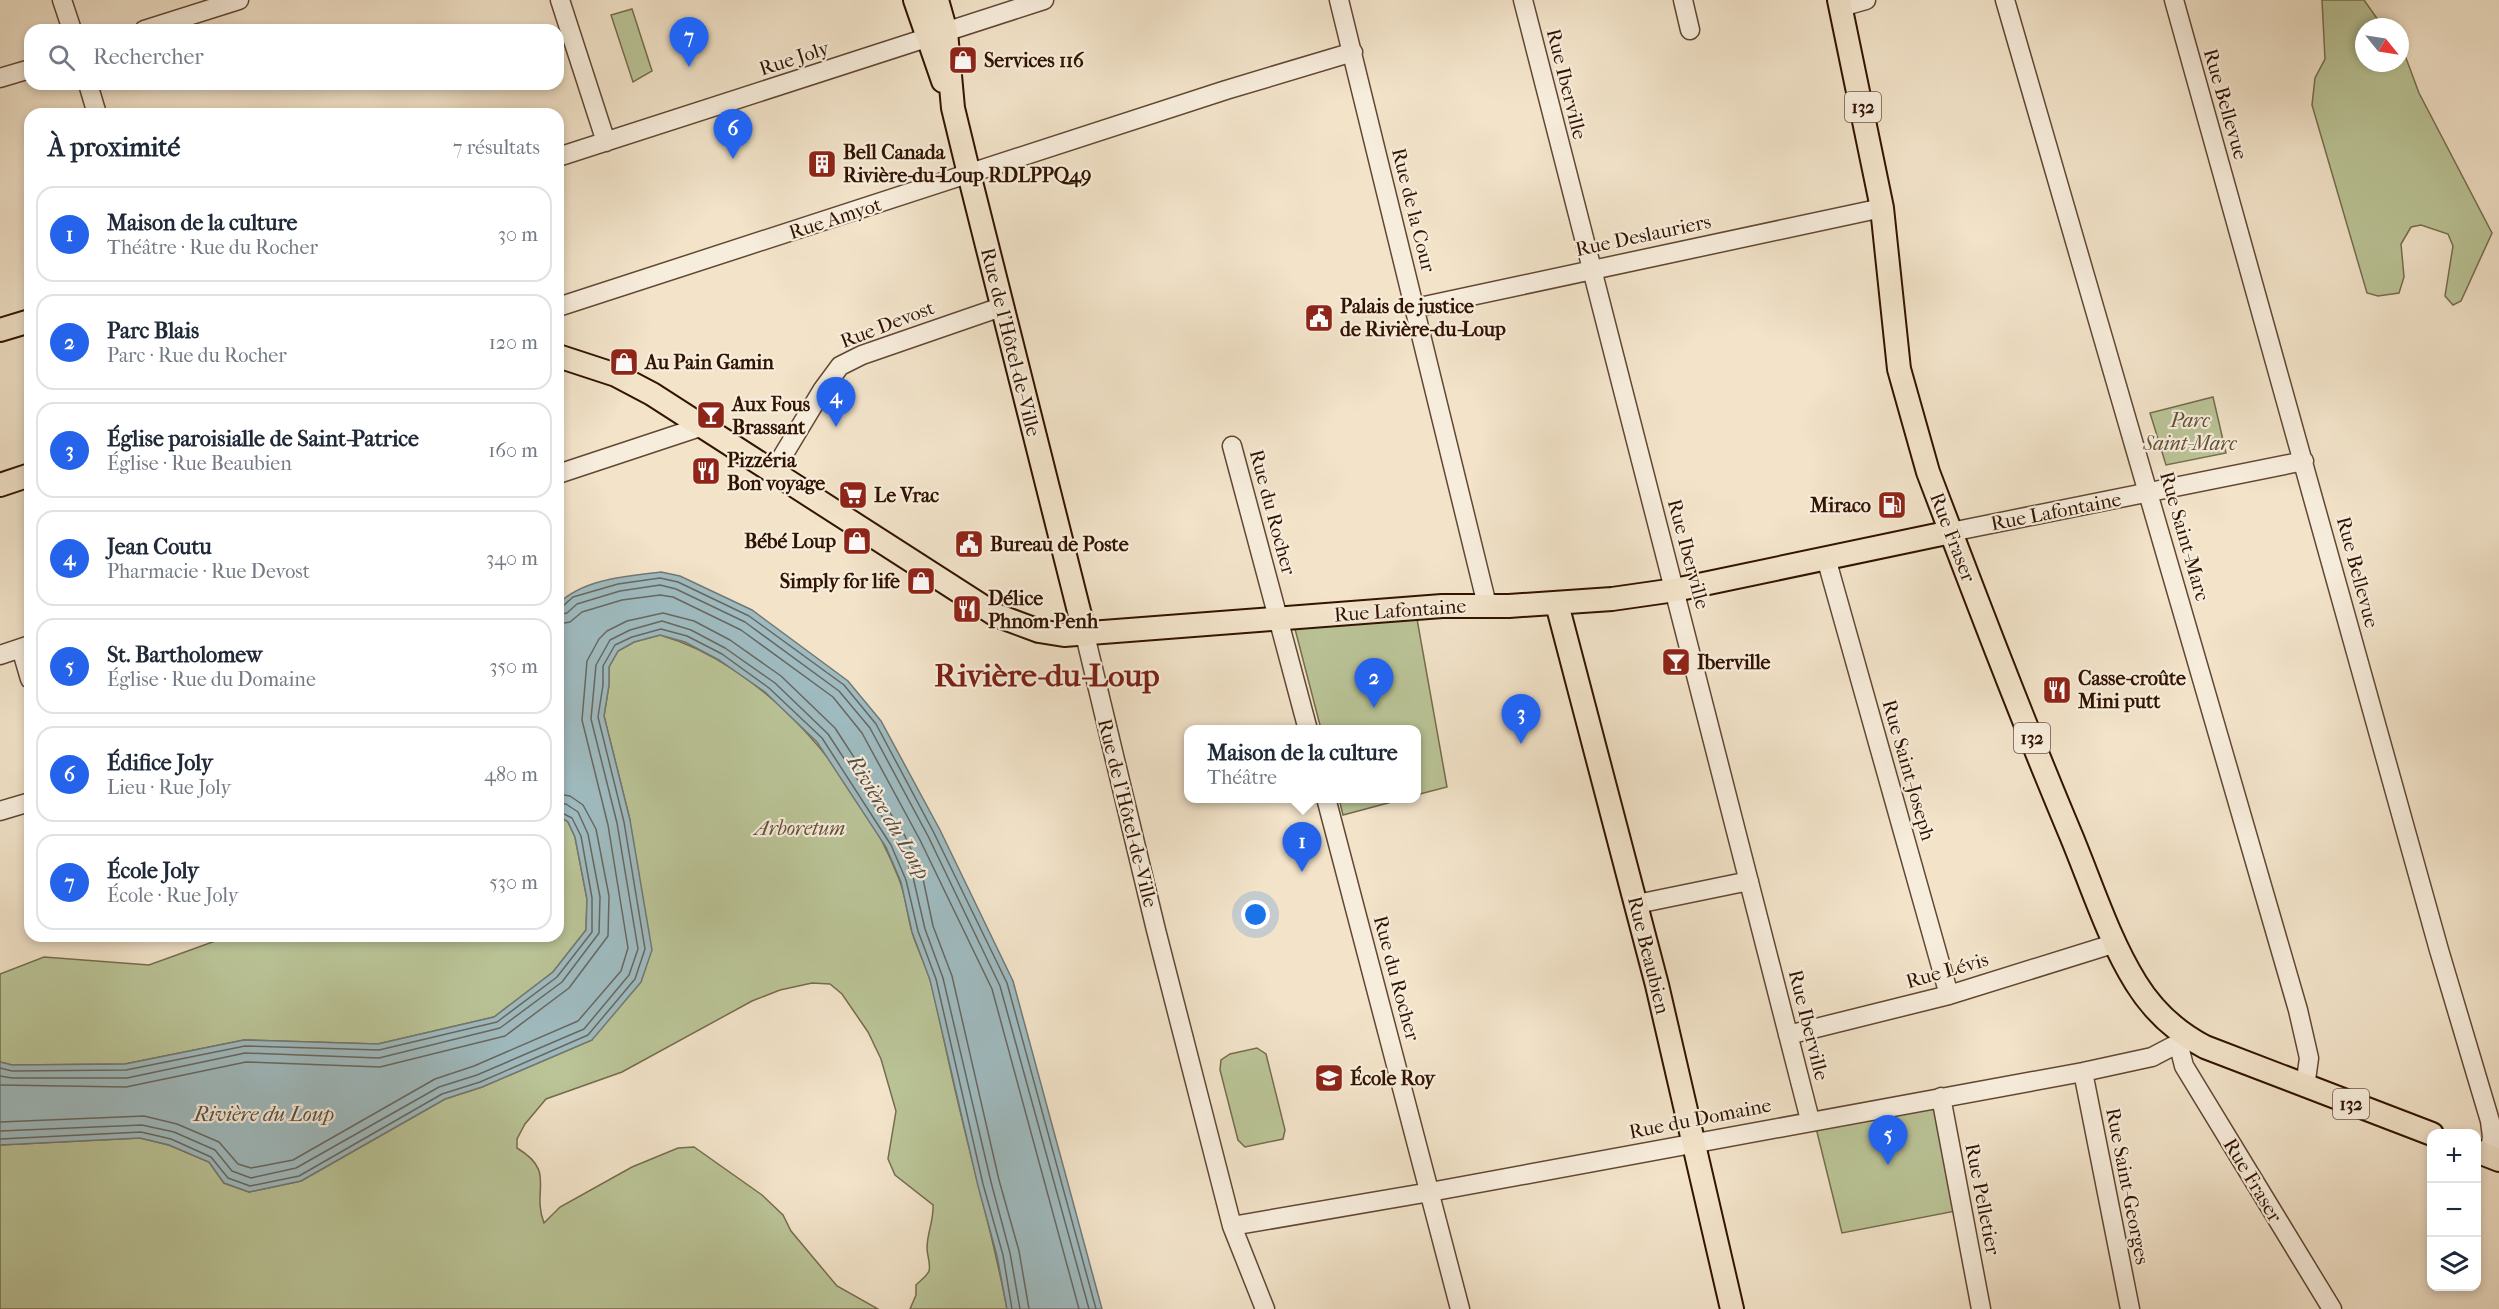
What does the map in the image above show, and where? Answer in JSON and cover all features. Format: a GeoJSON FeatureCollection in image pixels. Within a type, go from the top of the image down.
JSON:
{"type":"FeatureCollection","features":[{"type":"Feature","properties":{"kind":"main road"},"geometry":{"type":"LineString","coordinates":[[915,0],[937,35]]}},
{"type":"Feature","properties":{"kind":"main road"},"geometry":{"type":"LineString","coordinates":[[937,0],[937,35]]}},
{"type":"Feature","properties":{"kind":"main road","name":"Rue Fraser"},"geometry":{"type":"LineString","coordinates":[[1840,4],[1882,208],[1899,369],[1928,472],[2050,786],[2116,943],[2135,982],[2178,1043]]}},
{"type":"Feature","properties":{"kind":"main road","name":"Rue de l'Hôtel-de-Ville"},"geometry":{"type":"LineString","coordinates":[[937,35],[1001,307],[1084,635]]}},
{"type":"Feature","properties":{"kind":"main road"},"geometry":{"type":"LineString","coordinates":[[0,330],[24,323]]}},
{"type":"Feature","properties":{"kind":"main road","name":"Rue Lafontaine"},"geometry":{"type":"LineString","coordinates":[[564,358],[620,377],[703,426],[996,615],[1039,631],[1084,635],[1442,606],[1557,604],[1675,590],[1951,532]]}},
{"type":"Feature","properties":{"kind":"main road"},"geometry":{"type":"LineString","coordinates":[[0,485],[24,477]]}},
{"type":"Feature","properties":{"kind":"main road","name":"Rue Beaubien"},"geometry":{"type":"LineString","coordinates":[[1557,604],[1637,904],[1732,1309]]}},
{"type":"Feature","properties":{"kind":"main road","name":"132"},"geometry":{"type":"LineString","coordinates":[[2178,1043],[2205,1047],[2427,1132]]}},
{"type":"Feature","properties":{"kind":"street"},"geometry":{"type":"LineString","coordinates":[[63,0],[70,24]]}},
{"type":"Feature","properties":{"kind":"street"},"geometry":{"type":"LineString","coordinates":[[163,24],[239,0]]}},
{"type":"Feature","properties":{"kind":"street"},"geometry":{"type":"LineString","coordinates":[[560,0],[606,142]]}},
{"type":"Feature","properties":{"kind":"street","name":"Rue Joly"},"geometry":{"type":"LineString","coordinates":[[564,156],[1044,0]]}},
{"type":"Feature","properties":{"kind":"street","name":"Rue de la Cour"},"geometry":{"type":"LineString","coordinates":[[1340,0],[1487,605]]}},
{"type":"Feature","properties":{"kind":"street","name":"Rue Iberville"},"geometry":{"type":"LineString","coordinates":[[1523,0],[1810,1120]]}},
{"type":"Feature","properties":{"kind":"street"},"geometry":{"type":"LineString","coordinates":[[1683,0],[1690,30]]}},
{"type":"Feature","properties":{"kind":"street"},"geometry":{"type":"LineString","coordinates":[[1840,4],[1866,0]]}},
{"type":"Feature","properties":{"kind":"street","name":"Rue Saint-Marc"},"geometry":{"type":"LineString","coordinates":[[2005,0],[2298,1010],[2309,1058],[2305,1087]]}},
{"type":"Feature","properties":{"kind":"street","name":"Rue Bellevue"},"geometry":{"type":"LineString","coordinates":[[2174,0],[2439,950],[2490,1120],[2492,1137],[2488,1156]]}},
{"type":"Feature","properties":{"kind":"street","name":"Rue Amyot"},"geometry":{"type":"LineString","coordinates":[[564,305],[1226,90],[1353,52]]}},
{"type":"Feature","properties":{"kind":"street"},"geometry":{"type":"LineString","coordinates":[[0,78],[24,71]]}},
{"type":"Feature","properties":{"kind":"street"},"geometry":{"type":"LineString","coordinates":[[90,90],[95,108]]}},
{"type":"Feature","properties":{"kind":"street","name":"Rue Deslauriers"},"geometry":{"type":"LineString","coordinates":[[1415,308],[1882,208]]}},
{"type":"Feature","properties":{"kind":"street","name":"Rue Devost"},"geometry":{"type":"LineString","coordinates":[[773,472],[823,388],[840,366],[862,355],[1001,307]]}},
{"type":"Feature","properties":{"kind":"street"},"geometry":{"type":"LineString","coordinates":[[564,472],[703,426]]}},
{"type":"Feature","properties":{"kind":"street","name":"Rue du Rocher"},"geometry":{"type":"LineString","coordinates":[[1232,446],[1307,725]]}},
{"type":"Feature","properties":{"kind":"street","name":"Rue Lafontaine"},"geometry":{"type":"LineString","coordinates":[[1951,532],[2304,461]]}},
{"type":"Feature","properties":{"kind":"street","name":"Rue Saint-Joseph"},"geometry":{"type":"LineString","coordinates":[[1826,558],[1948,995]]}},
{"type":"Feature","properties":{"kind":"street","name":"Rue de l'Hôtel-de-Ville"},"geometry":{"type":"LineString","coordinates":[[1084,635],[1159,942],[1232,1226],[1264,1309]]}},
{"type":"Feature","properties":{"kind":"street"},"geometry":{"type":"LineString","coordinates":[[0,655],[24,648]]}},
{"type":"Feature","properties":{"kind":"street","name":"Rue du Rocher"},"geometry":{"type":"LineString","coordinates":[[1327,803],[1461,1309]]}},
{"type":"Feature","properties":{"kind":"street"},"geometry":{"type":"LineString","coordinates":[[0,810],[24,804]]}},
{"type":"Feature","properties":{"kind":"street"},"geometry":{"type":"LineString","coordinates":[[1637,904],[1749,881]]}},
{"type":"Feature","properties":{"kind":"street","name":"Rue Lévis"},"geometry":{"type":"LineString","coordinates":[[1788,1035],[1948,995],[2116,943]]}},
{"type":"Feature","properties":{"kind":"street","name":"Rue du Domaine"},"geometry":{"type":"LineString","coordinates":[[1232,1226],[1430,1192],[1810,1120],[2083,1072],[2152,1058],[2178,1043]]}},
{"type":"Feature","properties":{"kind":"street","name":"Rue Fraser"},"geometry":{"type":"LineString","coordinates":[[2178,1043],[2184,1066],[2332,1309]]}},
{"type":"Feature","properties":{"kind":"street","name":"Rue Saint-Georges"},"geometry":{"type":"LineString","coordinates":[[2083,1072],[2130,1309]]}},
{"type":"Feature","properties":{"kind":"street","name":"Rue Pelletier"},"geometry":{"type":"LineString","coordinates":[[1941,1097],[1981,1309]]}},
{"type":"Feature","properties":{"kind":"green space"},"geometry":{"type":"Polygon","coordinates":[[[2322,0],[2364,0],[2377,18],[2355,18],[2355,72],[2409,72],[2409,66],[2419,93],[2492,233],[2461,301],[2453,305],[2445,296],[2453,246],[2448,234],[2421,225],[2411,227],[2401,244],[2404,277],[2399,293],[2378,296],[2367,293],[2312,105],[2315,78],[2325,59],[2322,0]]]}},
{"type":"Feature","properties":{"kind":"green space"},"geometry":{"type":"Polygon","coordinates":[[[632,9],[652,71],[633,82],[611,15],[632,9]]]}},
{"type":"Feature","properties":{"kind":"green space","name":"Parc Saint-Marc"},"geometry":{"type":"Polygon","coordinates":[[[2213,397],[2226,453],[2166,465],[2150,413],[2213,397]]]}},
{"type":"Feature","properties":{"kind":"green space"},"geometry":{"type":"Polygon","coordinates":[[[1417,619],[1447,787],[1421,794],[1421,725],[1320,725],[1295,629],[1417,619]]]}},
{"type":"Feature","properties":{"kind":"green space","name":"Arboretum"},"geometry":{"type":"Polygon","coordinates":[[[660,635],[699,650],[737,672],[772,699],[805,731],[834,766],[860,803],[882,841],[901,885],[912,932],[931,983],[1007,1309],[910,1309],[916,1295],[916,1285],[929,1271],[927,1242],[933,1205],[895,1175],[888,1159],[896,1111],[881,1059],[868,1032],[842,994],[830,984],[812,983],[780,990],[752,1001],[622,1072],[546,1099],[525,1124],[517,1139],[517,1148],[529,1157],[540,1173],[540,1200],[544,1223],[560,1207],[632,1167],[678,1148],[694,1147],[762,1195],[783,1215],[791,1231],[837,1286],[878,1309],[0,1309],[0,1145],[140,1138],[169,1145],[209,1162],[224,1183],[249,1192],[301,1181],[445,1099],[482,1087],[592,1040],[630,820],[604,716],[609,685],[609,667],[618,651],[634,642],[660,635]]]}},
{"type":"Feature","properties":{"kind":"green space"},"geometry":{"type":"Polygon","coordinates":[[[1340,803],[1388,803],[1343,815],[1340,803]]]}},
{"type":"Feature","properties":{"kind":"green space"},"geometry":{"type":"Polygon","coordinates":[[[564,819],[568,822],[575,837],[587,899],[586,930],[553,972],[494,1017],[378,1044],[244,1040],[125,1064],[12,1065],[0,1062],[0,974],[44,957],[149,965],[212,942],[564,942],[564,819]]]}},
{"type":"Feature","properties":{"kind":"green space"},"geometry":{"type":"Polygon","coordinates":[[[1257,1048],[1266,1054],[1285,1130],[1283,1139],[1245,1147],[1238,1140],[1220,1070],[1221,1060],[1230,1054],[1257,1048]]]}},
{"type":"Feature","properties":{"kind":"green space"},"geometry":{"type":"Polygon","coordinates":[[[1940,1104],[1961,1210],[1842,1233],[1816,1128],[1940,1104]]]}},
{"type":"Feature","properties":{"kind":"water","name":"Rivière du Loup"},"geometry":{"type":"Polygon","coordinates":[[[661,572],[680,576],[752,610],[848,681],[881,721],[940,830],[1013,981],[1102,1309],[1007,1309],[997,1256],[978,1186],[930,980],[912,932],[901,882],[886,847],[817,742],[765,692],[719,660],[685,642],[660,635],[634,642],[618,651],[609,667],[609,685],[604,716],[630,820],[652,950],[641,982],[592,1040],[482,1087],[445,1099],[301,1181],[249,1192],[224,1183],[209,1162],[169,1145],[140,1138],[0,1145],[0,1062],[12,1065],[125,1064],[244,1040],[378,1044],[494,1017],[553,972],[586,930],[587,899],[575,837],[568,822],[564,819],[564,599],[580,589],[620,577],[661,572]]]}},
{"type":"Feature","properties":{"kind":"place","name":"Services 116"},"geometry":{"type":"Point","coordinates":[963,60]}},
{"type":"Feature","properties":{"kind":"place","name":"École Joly"},"geometry":{"type":"Point","coordinates":[689,67]}},
{"type":"Feature","properties":{"kind":"place","name":"Édifice Joly"},"geometry":{"type":"Point","coordinates":[733,159]}},
{"type":"Feature","properties":{"kind":"place","name":"Bell Canada Rivière-du-Loup RDLPPQ49"},"geometry":{"type":"Point","coordinates":[822,164]}},
{"type":"Feature","properties":{"kind":"place","name":"Palais de justice de Rivière-du-Loup"},"geometry":{"type":"Point","coordinates":[1319,318]}},
{"type":"Feature","properties":{"kind":"place","name":"Au Pain Gamin"},"geometry":{"type":"Point","coordinates":[624,362]}},
{"type":"Feature","properties":{"kind":"place","name":"Aux Fous Brassant"},"geometry":{"type":"Point","coordinates":[711,415]}},
{"type":"Feature","properties":{"kind":"place","name":"Jean Coutu"},"geometry":{"type":"Point","coordinates":[836,427]}},
{"type":"Feature","properties":{"kind":"place","name":"Pizzéria Bon voyage"},"geometry":{"type":"Point","coordinates":[706,471]}},
{"type":"Feature","properties":{"kind":"place","name":"Le Vrac"},"geometry":{"type":"Point","coordinates":[853,495]}},
{"type":"Feature","properties":{"kind":"place","name":"Miraco"},"geometry":{"type":"Point","coordinates":[1892,505]}},
{"type":"Feature","properties":{"kind":"place","name":"Bébé Loup"},"geometry":{"type":"Point","coordinates":[857,541]}},
{"type":"Feature","properties":{"kind":"place","name":"Bureau de Poste"},"geometry":{"type":"Point","coordinates":[969,544]}},
{"type":"Feature","properties":{"kind":"place","name":"Simply for life"},"geometry":{"type":"Point","coordinates":[921,581]}},
{"type":"Feature","properties":{"kind":"place","name":"Délice Phnom Penh"},"geometry":{"type":"Point","coordinates":[967,609]}},
{"type":"Feature","properties":{"kind":"place","name":"Iberville"},"geometry":{"type":"Point","coordinates":[1676,662]}},
{"type":"Feature","properties":{"kind":"place","name":"Casse-croûte Mini putt"},"geometry":{"type":"Point","coordinates":[2057,690]}},
{"type":"Feature","properties":{"kind":"place","name":"Parc Blais"},"geometry":{"type":"Point","coordinates":[1374,708]}},
{"type":"Feature","properties":{"kind":"place","name":"Église paroisialle de Saint-Patrice"},"geometry":{"type":"Point","coordinates":[1521,744]}},
{"type":"Feature","properties":{"kind":"place","name":"Maison de la culture"},"geometry":{"type":"Point","coordinates":[1302,872]}},
{"type":"Feature","properties":{"kind":"place","name":"École Roy"},"geometry":{"type":"Point","coordinates":[1329,1078]}},
{"type":"Feature","properties":{"kind":"place","name":"St. Bartholomew"},"geometry":{"type":"Point","coordinates":[1888,1165]}},
{"type":"Feature","properties":{"kind":"district","name":"Rivière-du-Loup"},"geometry":{"type":"Point","coordinates":[1047,675]}}]}
